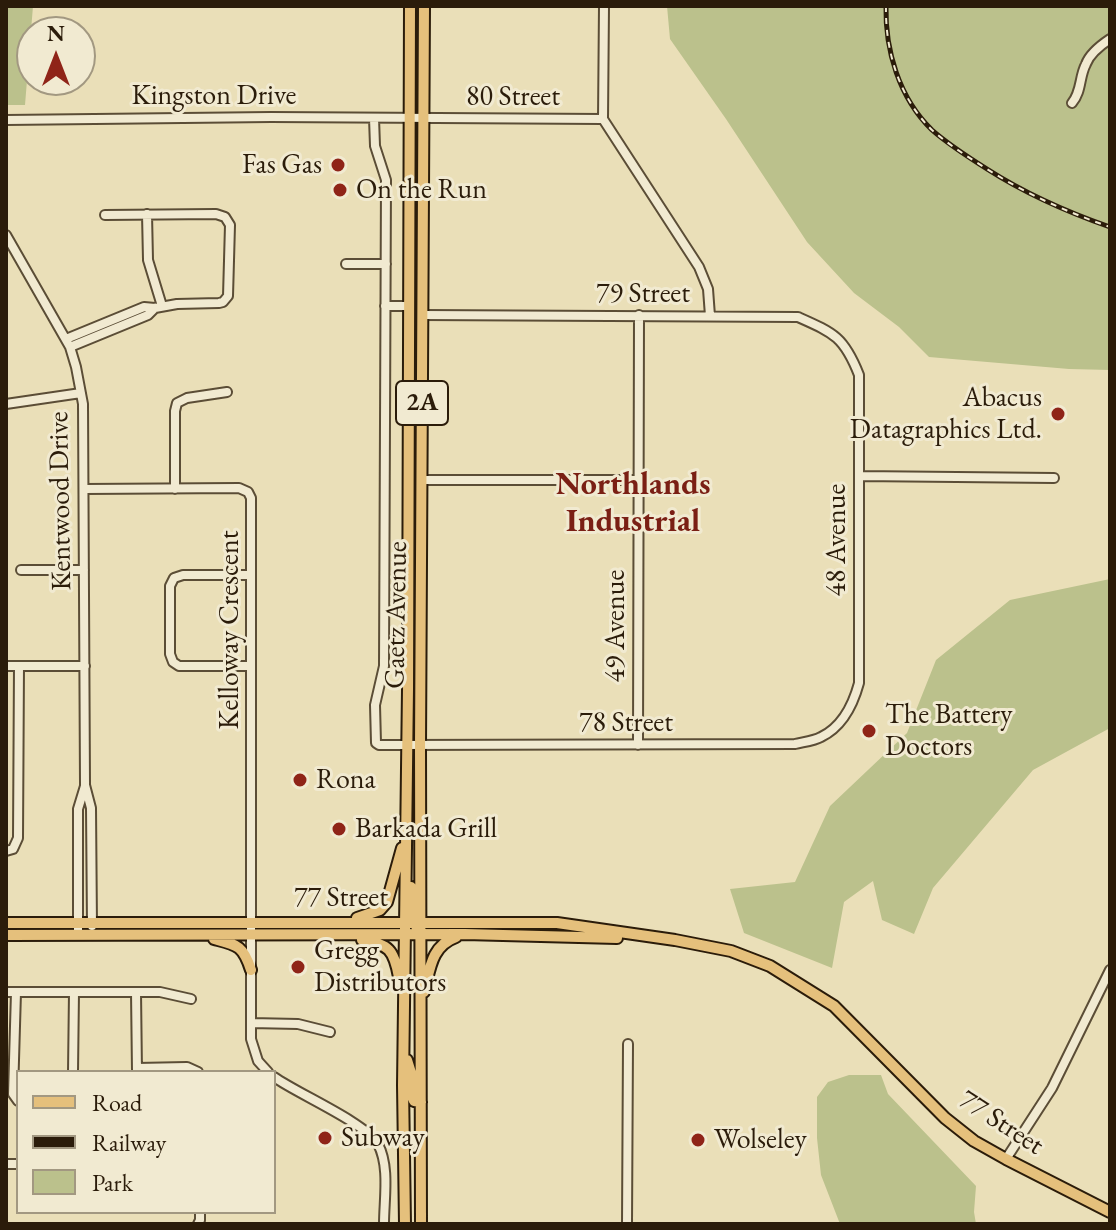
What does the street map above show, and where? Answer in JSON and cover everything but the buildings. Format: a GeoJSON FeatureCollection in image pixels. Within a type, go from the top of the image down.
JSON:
{"type":"FeatureCollection","features":[{"type":"Feature","properties":{"kind":"main road","name":"Gaetz Avenue"},"geometry":{"type":"LineString","coordinates":[[410,6],[407,829],[420,1007],[421,1224]]}},
{"type":"Feature","properties":{"kind":"main road","name":"Gaetz Avenue"},"geometry":{"type":"LineString","coordinates":[[405,1224],[404,935],[415,925],[420,745],[424,6]]}},
{"type":"Feature","properties":{"kind":"main road"},"geometry":{"type":"LineString","coordinates":[[339,922],[373,913],[384,906],[390,897],[407,829]]}},
{"type":"Feature","properties":{"kind":"main road","name":"77 Street"},"geometry":{"type":"LineString","coordinates":[[92,922],[557,923],[731,951],[770,966],[834,1006],[945,1118],[974,1141],[1110,1212]]}},
{"type":"Feature","properties":{"kind":"main road"},"geometry":{"type":"LineString","coordinates":[[6,935],[78,929],[92,922]]}},
{"type":"Feature","properties":{"kind":"main road","name":"77 Street"},"geometry":{"type":"LineString","coordinates":[[6,923],[78,929],[92,934],[200,935],[404,935],[415,925]]}},
{"type":"Feature","properties":{"kind":"main road","name":"77 Street"},"geometry":{"type":"LineString","coordinates":[[415,925],[465,934],[675,940]]}},
{"type":"Feature","properties":{"kind":"main road"},"geometry":{"type":"LineString","coordinates":[[420,1007],[437,950],[443,943],[465,934]]}},
{"type":"Feature","properties":{"kind":"main road"},"geometry":{"type":"LineString","coordinates":[[200,935],[238,946],[246,955],[251,970]]}},
{"type":"Feature","properties":{"kind":"main road"},"geometry":{"type":"LineString","coordinates":[[328,935],[379,943],[391,951],[397,964],[404,1003]]}},
{"type":"Feature","properties":{"kind":"main road"},"geometry":{"type":"LineString","coordinates":[[404,1047],[412,1076],[412,1097],[414,1101],[421,1102]]}},
{"type":"Feature","properties":{"kind":"street"},"geometry":{"type":"LineString","coordinates":[[604,6],[603,119],[699,267],[708,289],[710,316]]}},
{"type":"Feature","properties":{"kind":"street"},"geometry":{"type":"LineString","coordinates":[[1072,103],[1078,96],[1085,64],[1097,48],[1110,39]]}},
{"type":"Feature","properties":{"kind":"street","name":"Gaetz Avenue"},"geometry":{"type":"LineString","coordinates":[[374,118],[375,146],[384,171],[386,264],[384,666],[375,705],[375,740],[377,745],[407,745]]}},
{"type":"Feature","properties":{"kind":"street","name":"Kingston Drive"},"geometry":{"type":"LineString","coordinates":[[6,120],[422,118]]}},
{"type":"Feature","properties":{"kind":"street","name":"80 Street"},"geometry":{"type":"LineString","coordinates":[[422,118],[603,119]]}},
{"type":"Feature","properties":{"kind":"street"},"geometry":{"type":"LineString","coordinates":[[147,214],[148,260],[158,307]]}},
{"type":"Feature","properties":{"kind":"street"},"geometry":{"type":"LineString","coordinates":[[68,343],[144,307],[219,303],[226,299],[230,291],[230,225],[221,214],[105,215]]}},
{"type":"Feature","properties":{"kind":"street","name":"Kentwood Drive"},"geometry":{"type":"LineString","coordinates":[[6,235],[68,343],[84,415],[85,785],[91,808],[92,934]]}},
{"type":"Feature","properties":{"kind":"street"},"geometry":{"type":"LineString","coordinates":[[346,264],[386,264]]}},
{"type":"Feature","properties":{"kind":"street"},"geometry":{"type":"LineString","coordinates":[[385,306],[409,306]]}},
{"type":"Feature","properties":{"kind":"street","name":"79 Street"},"geometry":{"type":"LineString","coordinates":[[422,315],[798,317],[831,332],[851,354]]}},
{"type":"Feature","properties":{"kind":"street","name":"49 Avenue"},"geometry":{"type":"LineString","coordinates":[[638,745],[639,315]]}},
{"type":"Feature","properties":{"kind":"street","name":"48 Avenue"},"geometry":{"type":"LineString","coordinates":[[839,724],[855,699],[859,683],[859,375],[851,354]]}},
{"type":"Feature","properties":{"kind":"street"},"geometry":{"type":"LineString","coordinates":[[175,489],[177,403],[187,398],[227,392]]}},
{"type":"Feature","properties":{"kind":"street"},"geometry":{"type":"LineString","coordinates":[[6,404],[81,393]]}},
{"type":"Feature","properties":{"kind":"street"},"geometry":{"type":"LineString","coordinates":[[859,476],[1054,478]]}},
{"type":"Feature","properties":{"kind":"street"},"geometry":{"type":"LineString","coordinates":[[422,480],[638,480]]}},
{"type":"Feature","properties":{"kind":"street","name":"Kelloway Crescent"},"geometry":{"type":"LineString","coordinates":[[84,489],[239,488],[248,492],[252,504],[251,1039],[258,1061],[266,1070]]}},
{"type":"Feature","properties":{"kind":"street"},"geometry":{"type":"LineString","coordinates":[[21,570],[84,570]]}},
{"type":"Feature","properties":{"kind":"street"},"geometry":{"type":"LineString","coordinates":[[251,575],[183,575],[174,578],[170,586],[170,654],[179,666],[251,666]]}},
{"type":"Feature","properties":{"kind":"street"},"geometry":{"type":"LineString","coordinates":[[6,666],[85,666]]}},
{"type":"Feature","properties":{"kind":"street"},"geometry":{"type":"LineString","coordinates":[[6,851],[13,849],[18,838],[19,666]]}},
{"type":"Feature","properties":{"kind":"street","name":"78 Street"},"geometry":{"type":"LineString","coordinates":[[407,745],[795,744],[821,738],[839,724]]}},
{"type":"Feature","properties":{"kind":"street"},"geometry":{"type":"LineString","coordinates":[[6,759],[18,759]]}},
{"type":"Feature","properties":{"kind":"street","name":"Kentwood Drive"},"geometry":{"type":"LineString","coordinates":[[78,929],[78,809],[85,785]]}},
{"type":"Feature","properties":{"kind":"street"},"geometry":{"type":"LineString","coordinates":[[1006,1159],[1052,1088],[1110,970]]}},
{"type":"Feature","properties":{"kind":"street"},"geometry":{"type":"LineString","coordinates":[[16,1098],[13,1094],[11,992],[160,992],[191,999]]}},
{"type":"Feature","properties":{"kind":"street"},"geometry":{"type":"LineString","coordinates":[[73,1070],[74,992]]}},
{"type":"Feature","properties":{"kind":"street"},"geometry":{"type":"LineString","coordinates":[[136,992],[137,1070],[187,1067],[194,1070]]}},
{"type":"Feature","properties":{"kind":"street"},"geometry":{"type":"LineString","coordinates":[[251,1023],[298,1024],[330,1032]]}},
{"type":"Feature","properties":{"kind":"street"},"geometry":{"type":"LineString","coordinates":[[627,1224],[628,1044]]}},
{"type":"Feature","properties":{"kind":"street"},"geometry":{"type":"LineString","coordinates":[[276,1078],[361,1127],[377,1144],[385,1172],[384,1224]]}},
{"type":"Feature","properties":{"kind":"green space"},"geometry":{"type":"Polygon","coordinates":[[[6,6],[33,6],[32,16],[16,16],[16,96],[26,96],[25,105],[6,105],[6,6]]]}},
{"type":"Feature","properties":{"kind":"green space"},"geometry":{"type":"Polygon","coordinates":[[[667,6],[1110,6],[1110,370],[929,357],[899,327],[854,293],[807,242],[670,39],[667,6]]]}},
{"type":"Feature","properties":{"kind":"green space"},"geometry":{"type":"Polygon","coordinates":[[[1110,579],[1110,728],[1033,770],[933,888],[914,934],[882,920],[873,881],[844,902],[832,968],[744,933],[730,889],[795,882],[830,806],[907,733],[936,660],[1010,600],[1110,579]]]}},
{"type":"Feature","properties":{"kind":"green space"},"geometry":{"type":"Polygon","coordinates":[[[849,1075],[881,1075],[888,1094],[976,1186],[976,1224],[840,1224],[821,1175],[817,1097],[828,1082],[849,1075]]]}},
{"type":"Feature","properties":{"kind":"railway"},"geometry":{"type":"LineString","coordinates":[[886,6],[888,39],[896,72],[911,103],[932,130],[1017,186],[1062,209],[1110,227]]}},
{"type":"Feature","properties":{"kind":"place","name":"Fas Gas"},"geometry":{"type":"Point","coordinates":[338,165]}},
{"type":"Feature","properties":{"kind":"place","name":"On the Run"},"geometry":{"type":"Point","coordinates":[340,190]}},
{"type":"Feature","properties":{"kind":"place","name":"Abacus Datagraphics Ltd."},"geometry":{"type":"Point","coordinates":[1058,414]}},
{"type":"Feature","properties":{"kind":"place","name":"The Battery Doctors"},"geometry":{"type":"Point","coordinates":[869,731]}},
{"type":"Feature","properties":{"kind":"place","name":"Rona"},"geometry":{"type":"Point","coordinates":[300,780]}},
{"type":"Feature","properties":{"kind":"place","name":"Barkada Grill"},"geometry":{"type":"Point","coordinates":[339,829]}},
{"type":"Feature","properties":{"kind":"place","name":"Gregg Distributors"},"geometry":{"type":"Point","coordinates":[298,967]}},
{"type":"Feature","properties":{"kind":"place","name":"Subway"},"geometry":{"type":"Point","coordinates":[325,1138]}},
{"type":"Feature","properties":{"kind":"place","name":"Wolseley"},"geometry":{"type":"Point","coordinates":[698,1140]}},
{"type":"Feature","properties":{"kind":"district","name":"Northlands Industrial"},"geometry":{"type":"Point","coordinates":[633,504]}}]}
